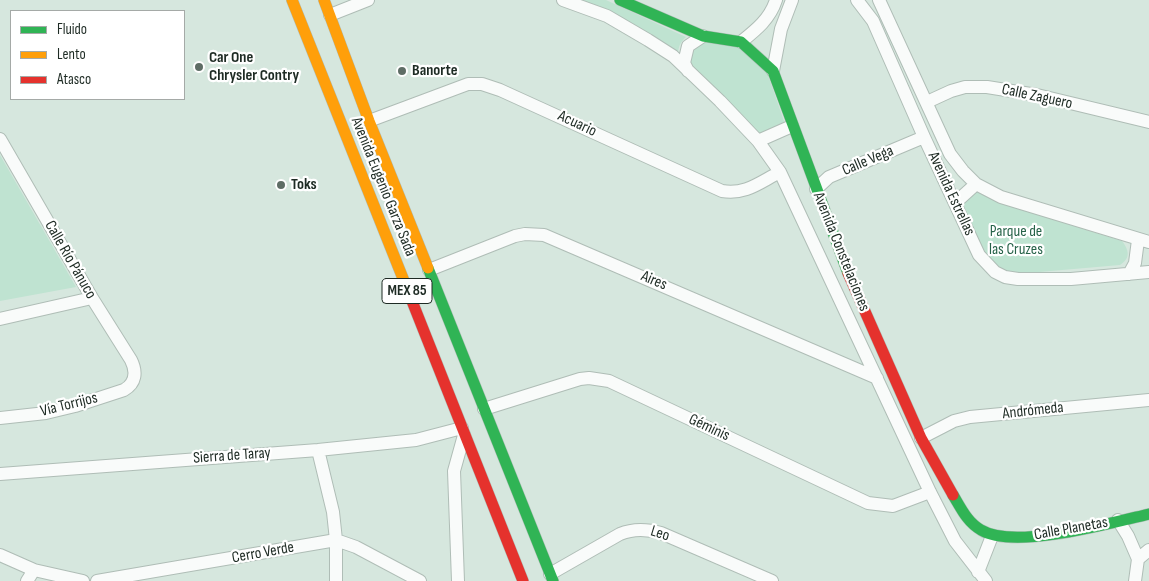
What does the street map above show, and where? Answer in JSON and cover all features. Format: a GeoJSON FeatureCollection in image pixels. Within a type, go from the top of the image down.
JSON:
{"type":"FeatureCollection","features":[{"type":"Feature","properties":{"kind":"main road","name":"Avenida Eugenio Garza Sada"},"geometry":{"type":"LineString","coordinates":[[292,0],[523,581]]}},
{"type":"Feature","properties":{"kind":"main road","name":"Avenida Eugenio Garza Sada"},"geometry":{"type":"LineString","coordinates":[[324,0],[369,121],[552,578]]}},
{"type":"Feature","properties":{"kind":"main road"},"geometry":{"type":"LineString","coordinates":[[620,0],[703,36],[741,42]]}},
{"type":"Feature","properties":{"kind":"main road","name":"Avenida Constelaciones"},"geometry":{"type":"LineString","coordinates":[[741,42],[773,71],[839,253],[921,438],[969,522],[992,536]]}},
{"type":"Feature","properties":{"kind":"main road","name":"Calle Planetas"},"geometry":{"type":"LineString","coordinates":[[992,536],[1011,538],[1078,530],[1149,514]]}},
{"type":"Feature","properties":{"kind":"street"},"geometry":{"type":"LineString","coordinates":[[330,16],[368,0]]}},
{"type":"Feature","properties":{"kind":"street","name":"Avenida Constelaciones"},"geometry":{"type":"LineString","coordinates":[[563,0],[607,16],[673,56],[758,141],[780,172],[930,492],[955,540],[982,576]]}},
{"type":"Feature","properties":{"kind":"street"},"geometry":{"type":"LineString","coordinates":[[741,42],[760,27],[768,17],[776,0]]}},
{"type":"Feature","properties":{"kind":"street"},"geometry":{"type":"LineString","coordinates":[[773,71],[781,29],[792,0]]}},
{"type":"Feature","properties":{"kind":"street","name":"Avenida Estrellas"},"geometry":{"type":"LineString","coordinates":[[857,0],[873,20],[924,137],[979,255],[995,272],[1005,277],[1018,279],[1071,279],[1149,272]]}},
{"type":"Feature","properties":{"kind":"street","name":"Avenida Estrellas"},"geometry":{"type":"LineString","coordinates":[[879,0],[950,154],[976,184],[1000,197],[1144,241]]}},
{"type":"Feature","properties":{"kind":"street"},"geometry":{"type":"LineString","coordinates":[[688,70],[684,63],[688,46],[703,36]]}},
{"type":"Feature","properties":{"kind":"street","name":"Acuario"},"geometry":{"type":"LineString","coordinates":[[369,121],[468,84],[482,84],[500,90],[722,191],[747,190],[780,172]]}},
{"type":"Feature","properties":{"kind":"street","name":"Calle Zaguero"},"geometry":{"type":"LineString","coordinates":[[927,102],[965,87],[987,87],[1037,95],[1149,122]]}},
{"type":"Feature","properties":{"kind":"street"},"geometry":{"type":"LineString","coordinates":[[758,141],[792,126]]}},
{"type":"Feature","properties":{"kind":"street","name":"Calle Vega"},"geometry":{"type":"LineString","coordinates":[[816,189],[829,177],[924,137]]}},
{"type":"Feature","properties":{"kind":"street","name":"Calle Río Pánuco"},"geometry":{"type":"LineString","coordinates":[[0,139],[92,298],[131,360],[135,368],[134,380]]}},
{"type":"Feature","properties":{"kind":"street"},"geometry":{"type":"LineString","coordinates":[[955,203],[976,184]]}},
{"type":"Feature","properties":{"kind":"street","name":"Aires"},"geometry":{"type":"LineString","coordinates":[[428,270],[515,236],[524,234],[544,235],[877,378]]}},
{"type":"Feature","properties":{"kind":"street"},"geometry":{"type":"LineString","coordinates":[[1129,274],[1144,241]]}},
{"type":"Feature","properties":{"kind":"street"},"geometry":{"type":"LineString","coordinates":[[0,319],[92,298]]}},
{"type":"Feature","properties":{"kind":"street","name":"Géminis"},"geometry":{"type":"LineString","coordinates":[[484,409],[580,379],[600,379],[868,502],[893,506],[930,492]]}},
{"type":"Feature","properties":{"kind":"street","name":"Vía Torrijos"},"geometry":{"type":"LineString","coordinates":[[0,418],[75,406],[124,390],[134,380]]}},
{"type":"Feature","properties":{"kind":"street","name":"Andrómeda"},"geometry":{"type":"LineString","coordinates":[[921,438],[954,421],[970,417],[1149,400]]}},
{"type":"Feature","properties":{"kind":"street","name":"Sierra de Taray"},"geometry":{"type":"LineString","coordinates":[[0,474],[318,450],[416,440],[463,430]]}},
{"type":"Feature","properties":{"kind":"street"},"geometry":{"type":"LineString","coordinates":[[458,581],[454,471],[463,430]]}},
{"type":"Feature","properties":{"kind":"street"},"geometry":{"type":"LineString","coordinates":[[318,450],[333,512],[336,540],[336,581]]}},
{"type":"Feature","properties":{"kind":"street"},"geometry":{"type":"LineString","coordinates":[[1118,520],[1128,536],[1138,559],[1135,581]]}},
{"type":"Feature","properties":{"kind":"street","name":"Leo"},"geometry":{"type":"LineString","coordinates":[[552,578],[620,534],[628,530],[648,530],[661,533],[772,581]]}},
{"type":"Feature","properties":{"kind":"street","name":"Avenida Constelaciones"},"geometry":{"type":"LineString","coordinates":[[982,576],[992,536]]}},
{"type":"Feature","properties":{"kind":"street"},"geometry":{"type":"LineString","coordinates":[[336,540],[356,547],[420,581]]}},
{"type":"Feature","properties":{"kind":"street","name":"Cerro Verde"},"geometry":{"type":"LineString","coordinates":[[97,581],[336,540]]}},
{"type":"Feature","properties":{"kind":"street"},"geometry":{"type":"LineString","coordinates":[[1138,559],[1149,550]]}},
{"type":"Feature","properties":{"kind":"street"},"geometry":{"type":"LineString","coordinates":[[0,555],[31,575],[78,579]]}},
{"type":"Feature","properties":{"kind":"green space"},"geometry":{"type":"Polygon","coordinates":[[[583,0],[606,0],[686,37],[679,46],[678,58],[583,0]]]}},
{"type":"Feature","properties":{"kind":"green space"},"geometry":{"type":"Polygon","coordinates":[[[729,41],[766,69],[785,124],[761,135],[696,72],[688,58],[693,44],[729,41]]]}},
{"type":"Feature","properties":{"kind":"green space"},"geometry":{"type":"Polygon","coordinates":[[[0,155],[76,287],[0,301],[0,155]]]}},
{"type":"Feature","properties":{"kind":"green space","name":"Parque de las Cruzes"},"geometry":{"type":"Polygon","coordinates":[[[973,190],[1003,204],[1122,241],[1128,254],[1126,260],[1120,265],[1016,274],[1004,273],[988,259],[962,206],[963,201],[973,190]]]}},
{"type":"Feature","properties":{"kind":"traffic: fast"},"geometry":{"type":"LineString","coordinates":[[620,0],[703,36],[741,42],[773,71],[848,273]]}},
{"type":"Feature","properties":{"kind":"traffic: fast"},"geometry":{"type":"LineString","coordinates":[[428,268],[553,581]]}},
{"type":"Feature","properties":{"kind":"traffic: fast"},"geometry":{"type":"LineString","coordinates":[[953,495],[976,527],[996,535],[1016,537],[1063,533],[1149,514]]}},
{"type":"Feature","properties":{"kind":"traffic: slow"},"geometry":{"type":"LineString","coordinates":[[292,0],[410,296]]}},
{"type":"Feature","properties":{"kind":"traffic: slow"},"geometry":{"type":"LineString","coordinates":[[324,0],[369,121],[428,268]]}},
{"type":"Feature","properties":{"kind":"traffic: jam"},"geometry":{"type":"LineString","coordinates":[[848,273],[921,438],[953,495]]}},
{"type":"Feature","properties":{"kind":"traffic: jam"},"geometry":{"type":"LineString","coordinates":[[410,296],[523,581]]}},
{"type":"Feature","properties":{"kind":"place","name":"Car One Chrysler Contry"},"geometry":{"type":"Point","coordinates":[199,67]}},
{"type":"Feature","properties":{"kind":"place","name":"Banorte"},"geometry":{"type":"Point","coordinates":[402,71]}},
{"type":"Feature","properties":{"kind":"place","name":"Toks"},"geometry":{"type":"Point","coordinates":[281,185]}}]}
